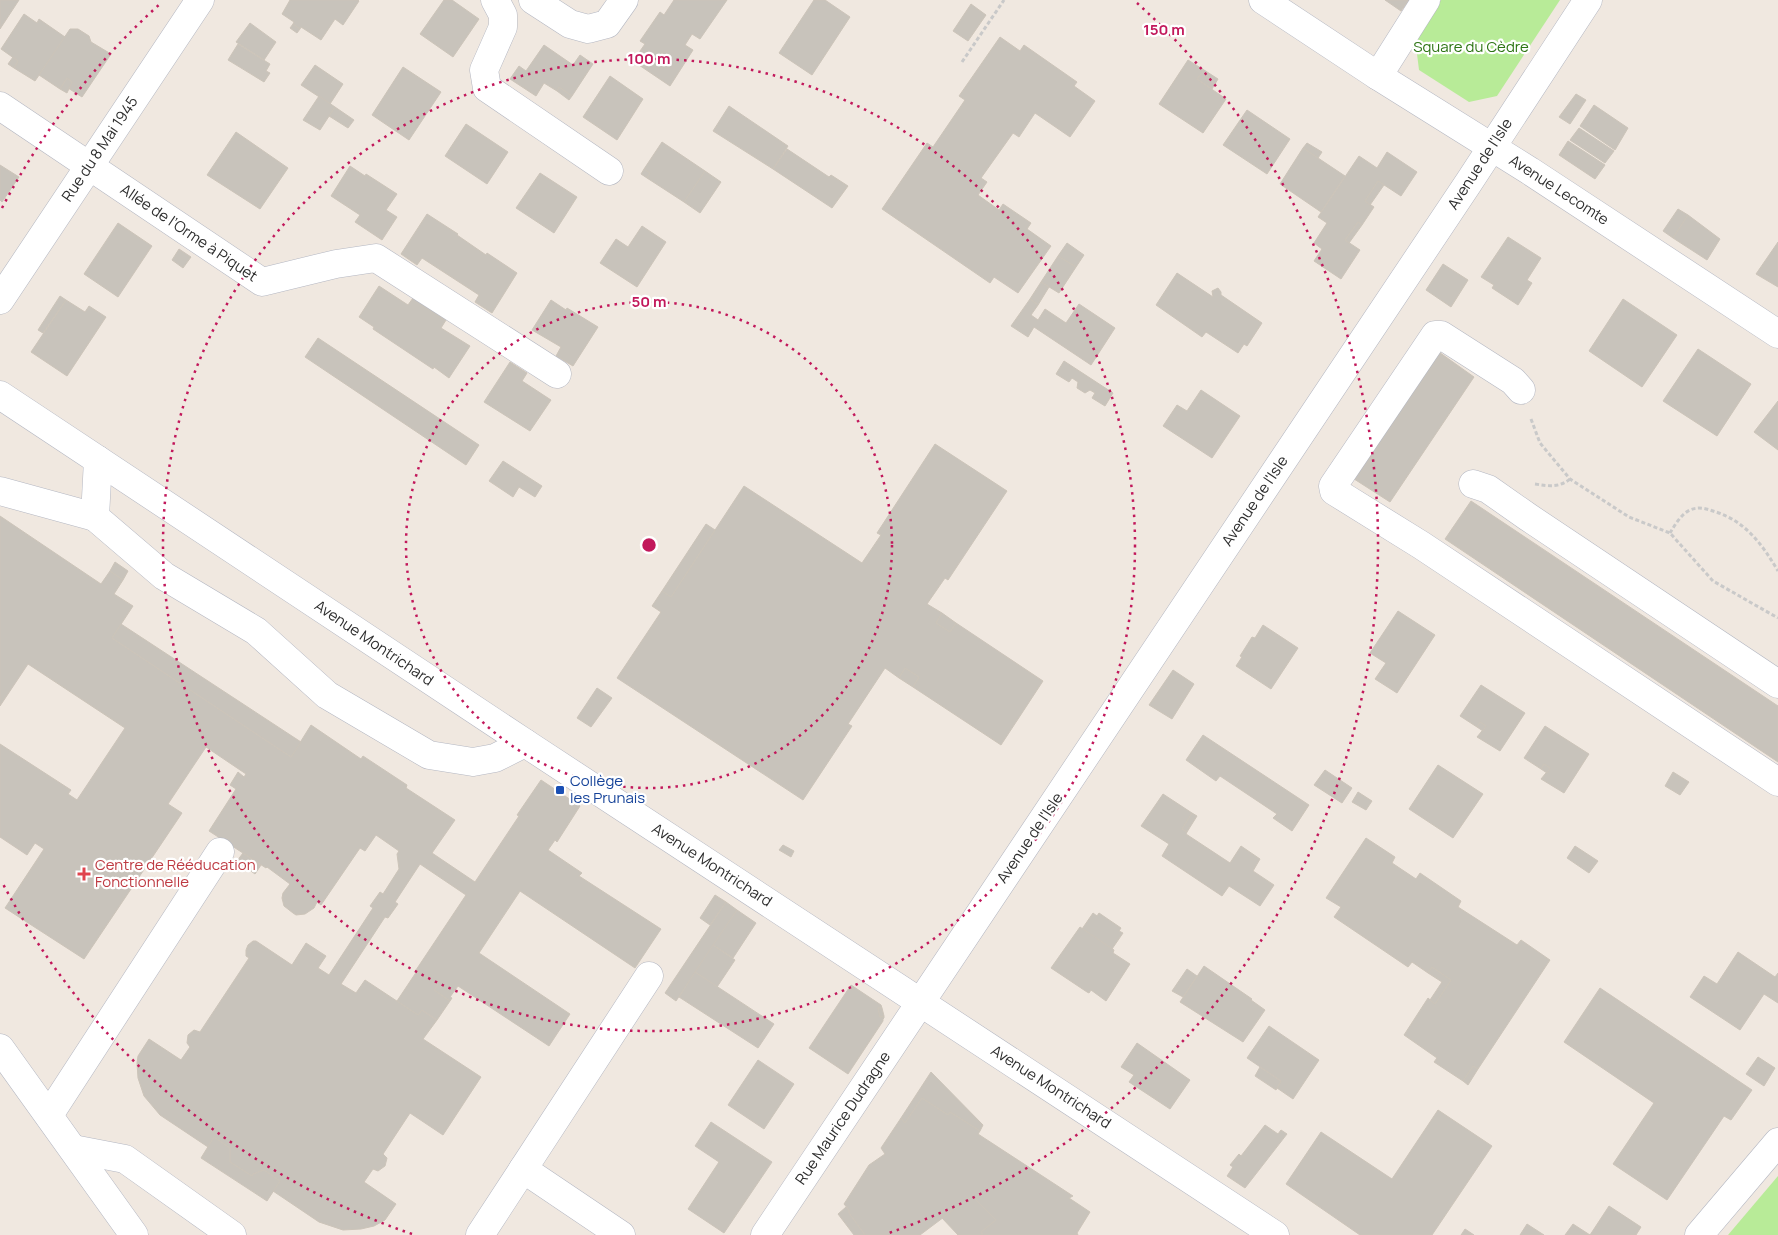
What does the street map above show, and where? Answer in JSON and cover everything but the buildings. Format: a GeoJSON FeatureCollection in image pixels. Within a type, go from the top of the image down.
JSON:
{"type":"FeatureCollection","features":[{"type":"Feature","properties":{"kind":"street","name":"Rue du 8 Mai 1945"},"geometry":{"type":"LineString","coordinates":[[0,300],[10,263],[89,166],[200,0]]}},
{"type":"Feature","properties":{"kind":"street"},"geometry":{"type":"LineString","coordinates":[[495,0],[504,15],[503,27],[484,70],[487,88],[609,171]]}},
{"type":"Feature","properties":{"kind":"street"},"geometry":{"type":"LineString","coordinates":[[533,0],[570,24],[588,29],[607,24],[624,0]]}},
{"type":"Feature","properties":{"kind":"street","name":"Avenue Lecomte"},"geometry":{"type":"LineString","coordinates":[[1264,0],[1378,76],[1491,147],[1778,334]]}},
{"type":"Feature","properties":{"kind":"street"},"geometry":{"type":"LineString","coordinates":[[1378,76],[1426,0]]}},
{"type":"Feature","properties":{"kind":"street","name":"Avenue de l'Isle"},"geometry":{"type":"LineString","coordinates":[[921,1001],[1588,0]]}},
{"type":"Feature","properties":{"kind":"street","name":"Allée de l’Orme à Piquet"},"geometry":{"type":"LineString","coordinates":[[0,106],[262,282],[336,264],[376,258],[557,374]]}},
{"type":"Feature","properties":{"kind":"street"},"geometry":{"type":"LineString","coordinates":[[1521,390],[1514,381],[1441,335],[1436,335],[1333,486],[1334,491],[1421,544],[1778,782]]}},
{"type":"Feature","properties":{"kind":"street","name":"Avenue Montrichard"},"geometry":{"type":"LineString","coordinates":[[0,395],[525,743],[1275,1235]]}},
{"type":"Feature","properties":{"kind":"street"},"geometry":{"type":"LineString","coordinates":[[95,517],[98,460]]}},
{"type":"Feature","properties":{"kind":"street"},"geometry":{"type":"LineString","coordinates":[[1474,484],[1488,488],[1528,518],[1778,684]]}},
{"type":"Feature","properties":{"kind":"street"},"geometry":{"type":"LineString","coordinates":[[0,491],[95,517],[164,576],[256,631],[327,694],[429,755],[474,762],[495,758],[525,743]]}},
{"type":"Feature","properties":{"kind":"street"},"geometry":{"type":"LineString","coordinates":[[49,1115],[220,852]]}},
{"type":"Feature","properties":{"kind":"street"},"geometry":{"type":"LineString","coordinates":[[480,1235],[650,976]]}},
{"type":"Feature","properties":{"kind":"street","name":"Rue Maurice Dudragne"},"geometry":{"type":"LineString","coordinates":[[765,1235],[921,1001]]}},
{"type":"Feature","properties":{"kind":"street"},"geometry":{"type":"LineString","coordinates":[[0,1048],[134,1235]]}},
{"type":"Feature","properties":{"kind":"street"},"geometry":{"type":"LineString","coordinates":[[1699,1235],[1778,1142]]}},
{"type":"Feature","properties":{"kind":"street"},"geometry":{"type":"LineString","coordinates":[[73,1148],[125,1159],[232,1235]]}},
{"type":"Feature","properties":{"kind":"street"},"geometry":{"type":"LineString","coordinates":[[523,1168],[621,1235]]}},
{"type":"Feature","properties":{"kind":"path"},"geometry":{"type":"LineString","coordinates":[[962,62],[1004,0]]}},
{"type":"Feature","properties":{"kind":"path"},"geometry":{"type":"LineString","coordinates":[[1521,390],[1540,443],[1570,480],[1629,517],[1670,533],[1713,581],[1778,618]]}},
{"type":"Feature","properties":{"kind":"path"},"geometry":{"type":"LineString","coordinates":[[1670,533],[1687,511],[1695,508],[1705,508],[1720,513],[1737,521],[1751,533],[1778,571]]}},
{"type":"Feature","properties":{"kind":"green space","name":"Square du Cèdre"},"geometry":{"type":"Polygon","coordinates":[[[1441,0],[1560,0],[1497,96],[1469,102],[1419,70],[1415,38],[1441,0]]]}},
{"type":"Feature","properties":{"kind":"green space"},"geometry":{"type":"Polygon","coordinates":[[[1778,1176],[1778,1235],[1728,1235],[1778,1176]]]}},
{"type":"Feature","properties":{"kind":"place","name":"Collège les Prunais"},"geometry":{"type":"Point","coordinates":[560,790]}},
{"type":"Feature","properties":{"kind":"place","name":"Centre de Rééducation Fonctionnelle"},"geometry":{"type":"Point","coordinates":[84,874]}}]}
